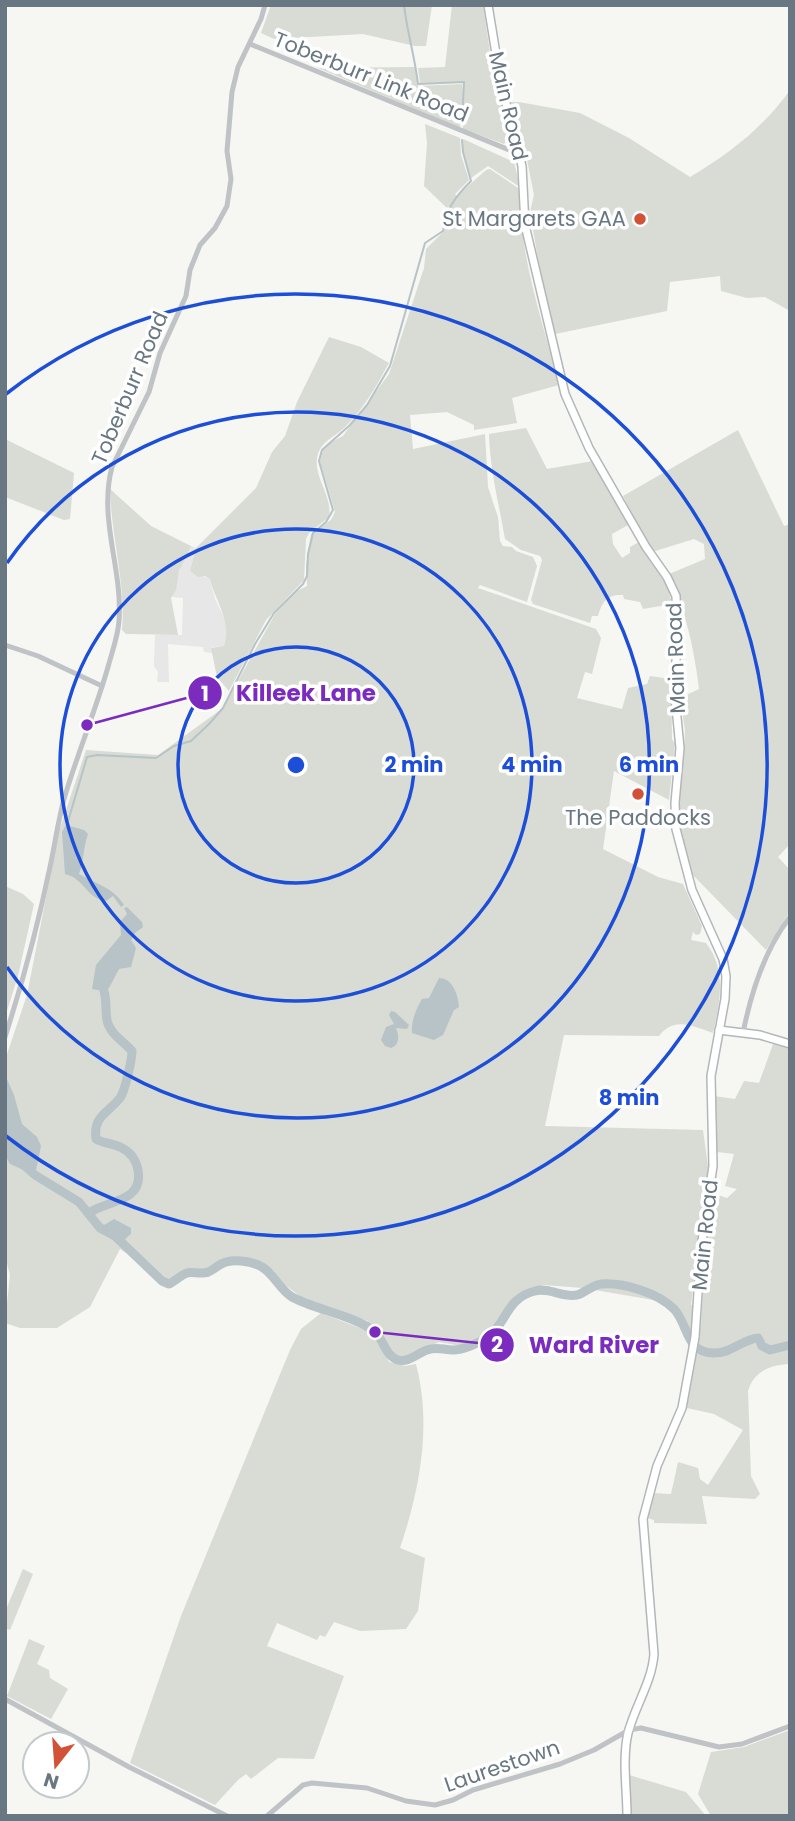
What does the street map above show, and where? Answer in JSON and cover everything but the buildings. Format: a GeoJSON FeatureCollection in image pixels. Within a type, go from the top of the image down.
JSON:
{"type":"FeatureCollection","features":[{"type":"Feature","properties":{"kind":"main road","name":"Main Road"},"geometry":{"type":"LineString","coordinates":[[488,5],[501,84],[524,179],[525,225],[555,356],[570,408],[589,449],[676,596],[676,697],[680,748],[675,803],[676,829],[692,890],[724,966],[725,999],[711,1076],[712,1180],[701,1248],[695,1337],[682,1408],[665,1446],[645,1507],[644,1546],[653,1663],[629,1730]]}},
{"type":"Feature","properties":{"kind":"main road"},"geometry":{"type":"LineString","coordinates":[[719,1030],[790,1044]]}},
{"type":"Feature","properties":{"kind":"main road"},"geometry":{"type":"LineString","coordinates":[[627,1816],[626,1744],[629,1730]]}},
{"type":"Feature","properties":{"kind":"street","name":"Toberburr Road"},"geometry":{"type":"LineString","coordinates":[[5,1037],[26,968],[64,799],[102,686],[120,621],[117,577],[108,533],[109,479],[149,392],[160,353],[186,296],[190,270],[200,245],[215,228],[227,206],[231,179],[227,151],[232,92],[239,67],[265,5]]}},
{"type":"Feature","properties":{"kind":"street","name":"Toberburr Link Road"},"geometry":{"type":"LineString","coordinates":[[250,44],[519,154]]}},
{"type":"Feature","properties":{"kind":"street"},"geometry":{"type":"LineString","coordinates":[[5,645],[38,656],[102,686]]}},
{"type":"Feature","properties":{"kind":"street"},"geometry":{"type":"LineString","coordinates":[[743,1033],[772,944],[790,917]]}},
{"type":"Feature","properties":{"kind":"street"},"geometry":{"type":"LineString","coordinates":[[5,1699],[227,1816]]}},
{"type":"Feature","properties":{"kind":"street"},"geometry":{"type":"LineString","coordinates":[[629,1730],[640,1728],[719,1747],[730,1746],[790,1726]]}},
{"type":"Feature","properties":{"kind":"street","name":"Laurestown"},"geometry":{"type":"LineString","coordinates":[[267,1816],[303,1785],[312,1783],[367,1788],[420,1804],[444,1803],[472,1790],[560,1764],[594,1750],[629,1730]]}},
{"type":"Feature","properties":{"kind":"shaded area"},"geometry":{"type":"Polygon","coordinates":[[[271,5],[432,5],[426,46],[415,46],[363,34],[274,39],[261,33],[271,5]]]}},
{"type":"Feature","properties":{"kind":"shaded area"},"geometry":{"type":"Polygon","coordinates":[[[452,5],[483,5],[492,66],[508,138],[504,144],[463,129],[464,82],[420,83],[418,68],[445,67],[452,5]]]}},
{"type":"Feature","properties":{"kind":"shaded area"},"geometry":{"type":"Polygon","coordinates":[[[415,67],[418,86],[462,84],[460,128],[318,68],[415,67]]]}},
{"type":"Feature","properties":{"kind":"shaded area","name":"St Margarets GAA"},"geometry":{"type":"Polygon","coordinates":[[[790,90],[790,311],[765,297],[747,298],[721,291],[720,276],[670,282],[667,311],[555,334],[530,212],[534,195],[523,139],[510,102],[580,113],[629,138],[690,177],[745,139],[769,116],[790,90]]]}},
{"type":"Feature","properties":{"kind":"shaded area"},"geometry":{"type":"Polygon","coordinates":[[[425,124],[460,138],[461,155],[469,180],[455,194],[457,196],[490,169],[521,190],[527,263],[559,385],[512,398],[517,423],[474,430],[474,425],[447,412],[410,415],[413,449],[485,434],[488,487],[498,517],[500,541],[503,546],[512,547],[533,557],[537,566],[527,602],[480,585],[478,588],[596,629],[601,638],[592,674],[585,672],[577,698],[622,709],[628,688],[647,684],[650,676],[671,679],[672,739],[675,744],[669,800],[614,771],[603,849],[658,877],[683,884],[702,926],[700,934],[693,932],[691,940],[706,943],[717,964],[720,987],[713,1033],[677,1024],[659,1036],[564,1035],[545,1126],[703,1130],[708,1167],[691,1305],[694,1306],[691,1343],[687,1341],[681,1319],[665,1302],[583,1288],[543,1285],[517,1299],[489,1336],[461,1346],[439,1342],[396,1363],[405,1366],[416,1364],[421,1387],[422,1457],[400,1548],[425,1558],[418,1611],[406,1629],[360,1631],[334,1622],[325,1637],[320,1635],[317,1640],[277,1623],[267,1646],[344,1676],[314,1759],[278,1758],[251,1779],[246,1774],[215,1805],[130,1763],[181,1616],[301,1329],[321,1313],[365,1330],[381,1345],[389,1362],[395,1363],[368,1321],[301,1297],[259,1265],[232,1263],[209,1277],[187,1272],[170,1282],[120,1249],[90,1307],[57,1328],[20,1328],[5,1323],[10,1275],[5,1256],[5,1060],[27,995],[59,831],[86,750],[158,755],[223,708],[275,614],[295,592],[307,586],[306,565],[311,534],[331,520],[335,512],[320,461],[323,450],[327,444],[343,436],[389,374],[424,268],[426,249],[444,231],[449,210],[424,186],[427,143],[425,124]]]}},
{"type":"Feature","properties":{"kind":"shaded area"},"geometry":{"type":"Polygon","coordinates":[[[463,139],[514,162],[520,187],[488,166],[471,178],[463,151],[463,139]]]}},
{"type":"Feature","properties":{"kind":"shaded area"},"geometry":{"type":"Polygon","coordinates":[[[329,337],[361,347],[389,363],[358,413],[324,444],[319,452],[318,473],[330,510],[329,517],[309,533],[306,539],[304,580],[266,620],[229,691],[217,677],[211,648],[224,646],[225,620],[210,579],[205,576],[198,577],[190,571],[196,548],[256,488],[272,452],[285,436],[297,402],[329,337]]]}},
{"type":"Feature","properties":{"kind":"shaded area"},"geometry":{"type":"Polygon","coordinates":[[[526,428],[547,469],[593,461],[630,524],[612,534],[613,544],[622,558],[630,553],[630,547],[639,542],[668,588],[672,604],[643,609],[640,602],[624,599],[623,595],[613,596],[603,603],[598,616],[592,616],[590,623],[533,604],[531,600],[542,560],[540,556],[521,550],[505,539],[489,434],[526,428]]]}},
{"type":"Feature","properties":{"kind":"shaded area"},"geometry":{"type":"Polygon","coordinates":[[[738,430],[784,526],[790,524],[790,844],[778,857],[790,870],[790,911],[766,950],[689,871],[678,825],[685,730],[680,698],[699,689],[681,598],[669,574],[705,559],[704,544],[694,539],[652,552],[623,496],[738,430]]]}},
{"type":"Feature","properties":{"kind":"shaded area"},"geometry":{"type":"Polygon","coordinates":[[[5,439],[74,473],[70,519],[64,520],[5,497],[5,439]]]}},
{"type":"Feature","properties":{"kind":"shaded area"},"geometry":{"type":"Polygon","coordinates":[[[110,489],[151,526],[191,546],[179,571],[176,590],[171,598],[178,635],[126,634],[122,630],[122,595],[110,489]]]}},
{"type":"Feature","properties":{"kind":"shaded area"},"geometry":{"type":"Polygon","coordinates":[[[191,546],[196,548],[190,571],[210,579],[215,599],[227,624],[227,639],[224,646],[212,647],[212,653],[204,652],[203,647],[168,644],[169,682],[157,682],[158,672],[154,666],[155,635],[182,635],[183,598],[172,597],[183,559],[191,546]]]}},
{"type":"Feature","properties":{"kind":"shaded area"},"geometry":{"type":"Polygon","coordinates":[[[66,825],[84,830],[88,834],[79,874],[110,890],[124,905],[121,907],[113,896],[106,901],[94,897],[77,880],[65,874],[62,832],[66,825]]]}},
{"type":"Feature","properties":{"kind":"shaded area"},"geometry":{"type":"Polygon","coordinates":[[[5,886],[23,894],[34,904],[18,976],[5,1017],[5,886]]]}},
{"type":"Feature","properties":{"kind":"shaded area"},"geometry":{"type":"Polygon","coordinates":[[[127,907],[142,922],[143,927],[131,940],[136,948],[131,967],[119,969],[109,988],[104,991],[92,989],[96,965],[121,935],[120,922],[127,914],[124,908],[127,907]]]}},
{"type":"Feature","properties":{"kind":"shaded area"},"geometry":{"type":"Polygon","coordinates":[[[439,978],[451,984],[459,1007],[454,1010],[443,1035],[434,1040],[412,1033],[412,1029],[414,1015],[422,999],[429,998],[439,978]]]}},
{"type":"Feature","properties":{"kind":"shaded area"},"geometry":{"type":"Polygon","coordinates":[[[391,1011],[409,1025],[407,1029],[396,1028],[397,1042],[391,1048],[385,1046],[381,1040],[386,1027],[394,1024],[389,1015],[391,1011]]]}},
{"type":"Feature","properties":{"kind":"shaded area"},"geometry":{"type":"Polygon","coordinates":[[[773,1044],[790,1049],[790,1345],[770,1347],[757,1339],[713,1353],[697,1346],[701,1325],[706,1235],[713,1198],[718,1195],[727,1198],[737,1189],[725,1186],[734,1154],[717,1152],[714,1096],[735,1099],[744,1081],[759,1083],[773,1044]]]}},
{"type":"Feature","properties":{"kind":"shaded area"},"geometry":{"type":"Polygon","coordinates":[[[6,1077],[22,1124],[37,1137],[41,1146],[35,1175],[10,1164],[5,1155],[6,1077]]]}},
{"type":"Feature","properties":{"kind":"shaded area"},"geometry":{"type":"Polygon","coordinates":[[[114,1219],[131,1228],[131,1234],[119,1244],[99,1231],[94,1224],[99,1221],[104,1225],[114,1219]]]}},
{"type":"Feature","properties":{"kind":"shaded area"},"geometry":{"type":"Polygon","coordinates":[[[750,1341],[773,1353],[790,1348],[790,1364],[764,1370],[754,1378],[748,1391],[751,1476],[760,1494],[755,1499],[702,1496],[707,1524],[654,1523],[654,1520],[647,1518],[652,1493],[671,1494],[678,1462],[698,1468],[700,1479],[708,1485],[743,1430],[714,1414],[687,1408],[695,1352],[720,1357],[750,1341]]]}},
{"type":"Feature","properties":{"kind":"shaded area"},"geometry":{"type":"Polygon","coordinates":[[[23,1569],[33,1574],[10,1630],[5,1628],[5,1612],[23,1569]]]}},
{"type":"Feature","properties":{"kind":"shaded area"},"geometry":{"type":"Polygon","coordinates":[[[29,1639],[45,1646],[37,1664],[49,1670],[50,1678],[68,1689],[51,1719],[7,1696],[29,1639]]]}},
{"type":"Feature","properties":{"kind":"shaded area"},"geometry":{"type":"Polygon","coordinates":[[[790,1730],[790,1816],[711,1816],[698,1794],[711,1752],[744,1747],[790,1730]]]}},
{"type":"Feature","properties":{"kind":"shaded area"},"geometry":{"type":"Polygon","coordinates":[[[629,1775],[686,1792],[706,1816],[629,1816],[629,1775]]]}},
{"type":"Feature","properties":{"kind":"waterway"},"geometry":{"type":"LineString","coordinates":[[404,5],[418,84],[464,82],[462,123]]}},
{"type":"Feature","properties":{"kind":"waterway"},"geometry":{"type":"LineString","coordinates":[[66,828],[87,757],[97,755],[156,758],[174,746],[191,741],[223,708],[274,613],[303,584],[307,576],[313,533],[326,522],[333,510],[319,461],[322,450],[350,425],[367,405],[390,366],[425,243],[443,231],[452,204],[471,181],[462,140]]}},
{"type":"Feature","properties":{"kind":"waterway"},"geometry":{"type":"LineString","coordinates":[[89,1213],[130,1195],[138,1181],[137,1166],[131,1155],[119,1146],[96,1139],[99,1120],[122,1094],[132,1051],[108,1025],[104,991]]}},
{"type":"Feature","properties":{"kind":"waterway"},"geometry":{"type":"LineString","coordinates":[[26,1167],[79,1202],[100,1228],[115,1236],[162,1281],[169,1284],[187,1273],[205,1273],[230,1261],[252,1263],[266,1270],[292,1297],[367,1326],[378,1335],[390,1355],[402,1361],[431,1349],[457,1350],[480,1342],[494,1331],[512,1305],[525,1294],[540,1290],[577,1295],[601,1284],[640,1290],[667,1303],[679,1315],[693,1343],[705,1352],[720,1353],[758,1338],[762,1346],[770,1350],[790,1345]]}},
{"type":"Feature","properties":{"kind":"place","name":"St Margarets GAA"},"geometry":{"type":"Point","coordinates":[640,219]}},
{"type":"Feature","properties":{"kind":"place","name":"Killeek Lane"},"geometry":{"type":"Point","coordinates":[87,725]}},
{"type":"Feature","properties":{"kind":"place","name":"The Paddocks"},"geometry":{"type":"Point","coordinates":[638,794]}},
{"type":"Feature","properties":{"kind":"place","name":"Ward River"},"geometry":{"type":"Point","coordinates":[375,1332]}}]}
